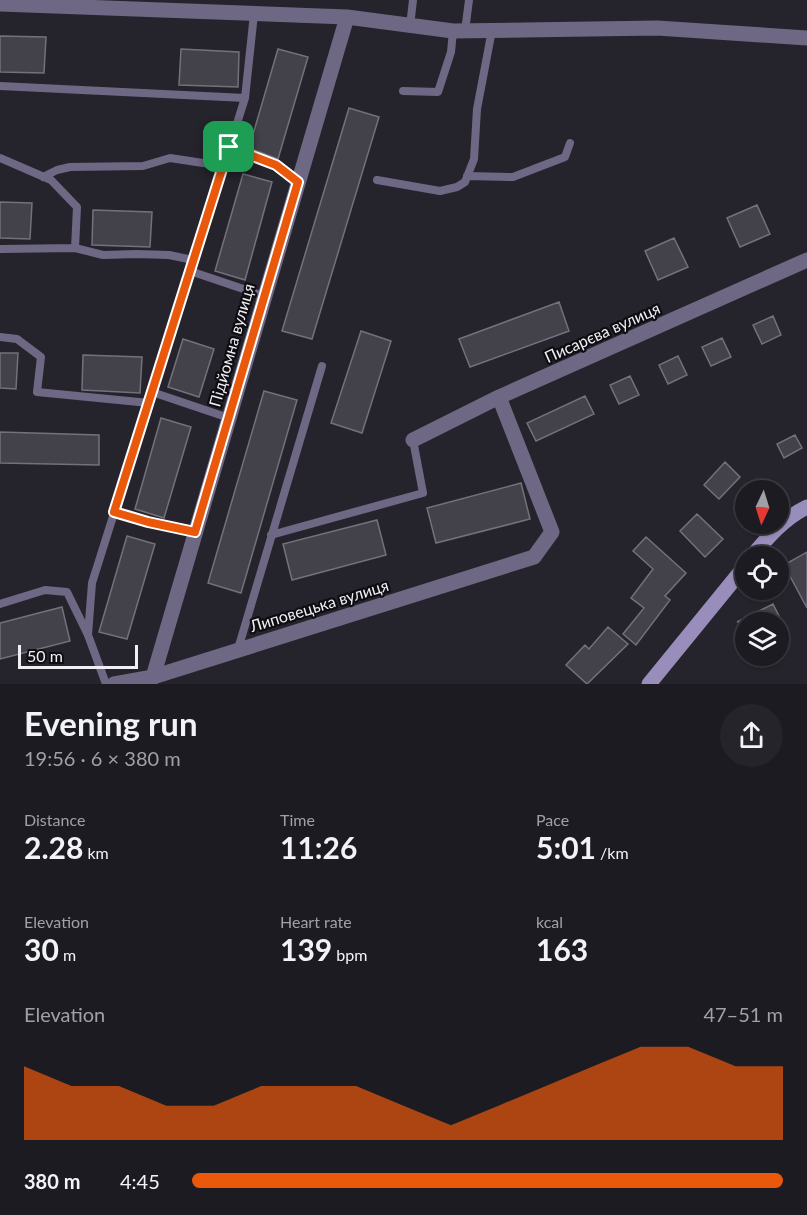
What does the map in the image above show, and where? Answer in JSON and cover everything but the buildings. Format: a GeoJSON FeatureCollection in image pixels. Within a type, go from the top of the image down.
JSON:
{"type":"FeatureCollection","features":[{"type":"Feature","properties":{"kind":"main road"},"geometry":{"type":"LineString","coordinates":[[760,546],[773,531],[796,512],[807,507]]}},
{"type":"Feature","properties":{"kind":"main road"},"geometry":{"type":"LineString","coordinates":[[649,684],[735,578]]}},
{"type":"Feature","properties":{"kind":"street"},"geometry":{"type":"LineString","coordinates":[[0,4],[347,17],[459,31],[657,28],[807,38]]}},
{"type":"Feature","properties":{"kind":"street","name":"Підйомна вулиця"},"geometry":{"type":"LineString","coordinates":[[151,680],[347,17]]}},
{"type":"Feature","properties":{"kind":"street","name":"Писарєва вулиця"},"geometry":{"type":"LineString","coordinates":[[413,440],[499,397],[807,260]]}},
{"type":"Feature","properties":{"kind":"street","name":"Липовецька вулиця"},"geometry":{"type":"LineString","coordinates":[[114,684],[151,680],[238,649],[534,557],[552,532],[499,397]]}},
{"type":"Feature","properties":{"kind":"lane"},"geometry":{"type":"LineString","coordinates":[[410,26],[413,0]]}},
{"type":"Feature","properties":{"kind":"lane"},"geometry":{"type":"LineString","coordinates":[[403,91],[438,92],[469,0]]}},
{"type":"Feature","properties":{"kind":"lane"},"geometry":{"type":"LineString","coordinates":[[88,635],[92,584],[245,98],[254,15]]}},
{"type":"Feature","properties":{"kind":"lane"},"geometry":{"type":"LineString","coordinates":[[376,180],[440,191],[457,187],[465,182],[474,159],[477,109],[492,30]]}},
{"type":"Feature","properties":{"kind":"lane"},"geometry":{"type":"LineString","coordinates":[[0,86],[245,98]]}},
{"type":"Feature","properties":{"kind":"lane"},"geometry":{"type":"LineString","coordinates":[[467,176],[513,177],[565,157],[570,143]]}},
{"type":"Feature","properties":{"kind":"lane"},"geometry":{"type":"LineString","coordinates":[[229,147],[276,165],[298,182]]}},
{"type":"Feature","properties":{"kind":"lane"},"geometry":{"type":"LineString","coordinates":[[0,158],[51,180],[77,207],[75,248]]}},
{"type":"Feature","properties":{"kind":"lane"},"geometry":{"type":"LineString","coordinates":[[43,177],[70,167],[143,166],[170,158],[223,166]]}},
{"type":"Feature","properties":{"kind":"lane"},"geometry":{"type":"LineString","coordinates":[[0,249],[75,248],[103,255],[169,255],[194,260]]}},
{"type":"Feature","properties":{"kind":"lane"},"geometry":{"type":"LineString","coordinates":[[190,271],[264,296]]}},
{"type":"Feature","properties":{"kind":"lane"},"geometry":{"type":"LineString","coordinates":[[0,337],[17,339],[41,357],[38,392],[149,403]]}},
{"type":"Feature","properties":{"kind":"lane"},"geometry":{"type":"LineString","coordinates":[[238,649],[322,366]]}},
{"type":"Feature","properties":{"kind":"lane"},"geometry":{"type":"LineString","coordinates":[[152,392],[229,417]]}},
{"type":"Feature","properties":{"kind":"lane"},"geometry":{"type":"LineString","coordinates":[[271,535],[423,493],[413,440]]}},
{"type":"Feature","properties":{"kind":"lane"},"geometry":{"type":"LineString","coordinates":[[114,512],[195,532]]}},
{"type":"Feature","properties":{"kind":"lane"},"geometry":{"type":"LineString","coordinates":[[0,604],[45,590],[67,592],[88,635],[106,684]]}},
{"type":"Feature","properties":{"kind":"route"},"geometry":{"type":"LineString","coordinates":[[229,147],[276,165],[298,182],[195,532],[114,512],[229,147]]}}]}
